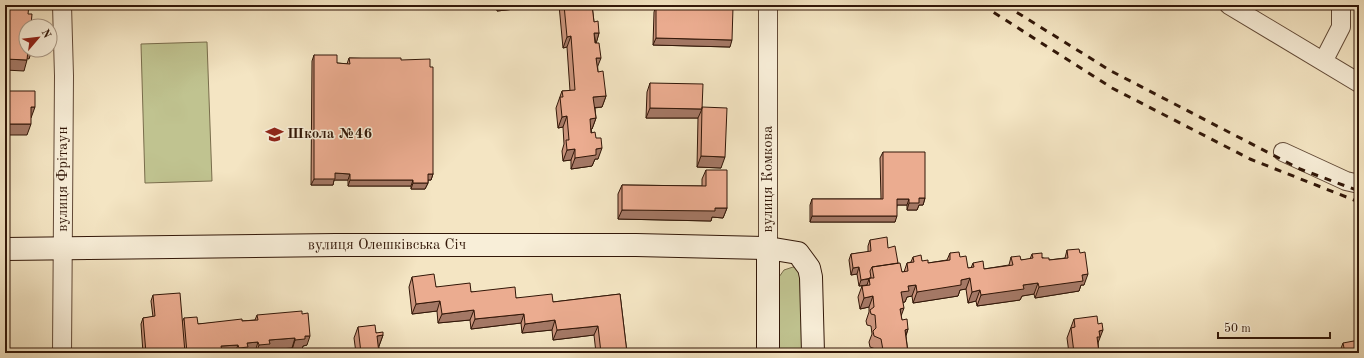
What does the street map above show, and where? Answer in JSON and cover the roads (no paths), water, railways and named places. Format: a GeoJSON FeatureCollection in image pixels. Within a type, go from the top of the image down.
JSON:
{"type":"FeatureCollection","features":[{"type":"Feature","properties":{"kind":"street","name":"вулиця Фрітаун"},"geometry":{"type":"LineString","coordinates":[[62,5],[64,76],[62,353]]}},
{"type":"Feature","properties":{"kind":"street","name":"вулиця Комкова"},"geometry":{"type":"LineString","coordinates":[[768,5],[768,353]]}},
{"type":"Feature","properties":{"kind":"street"},"geometry":{"type":"LineString","coordinates":[[1229,5],[1324,60],[1359,83]]}},
{"type":"Feature","properties":{"kind":"street"},"geometry":{"type":"LineString","coordinates":[[1324,60],[1341,27],[1341,5]]}},
{"type":"Feature","properties":{"kind":"street"},"geometry":{"type":"LineString","coordinates":[[1283,152],[1346,181],[1359,184]]}},
{"type":"Feature","properties":{"kind":"street","name":"вулиця Олешківська Січ"},"geometry":{"type":"LineString","coordinates":[[5,249],[336,245],[636,245],[768,248],[798,253],[807,264],[811,277],[813,353]]}},
{"type":"Feature","properties":{"kind":"railway"},"geometry":{"type":"LineString","coordinates":[[982,5],[1112,88],[1250,159],[1359,202]]}},
{"type":"Feature","properties":{"kind":"railway"},"geometry":{"type":"LineString","coordinates":[[1005,5],[1111,71],[1300,169],[1359,191]]}},
{"type":"Feature","properties":{"kind":"place","name":"Школа №46"},"geometry":{"type":"Point","coordinates":[274,134]}}]}
